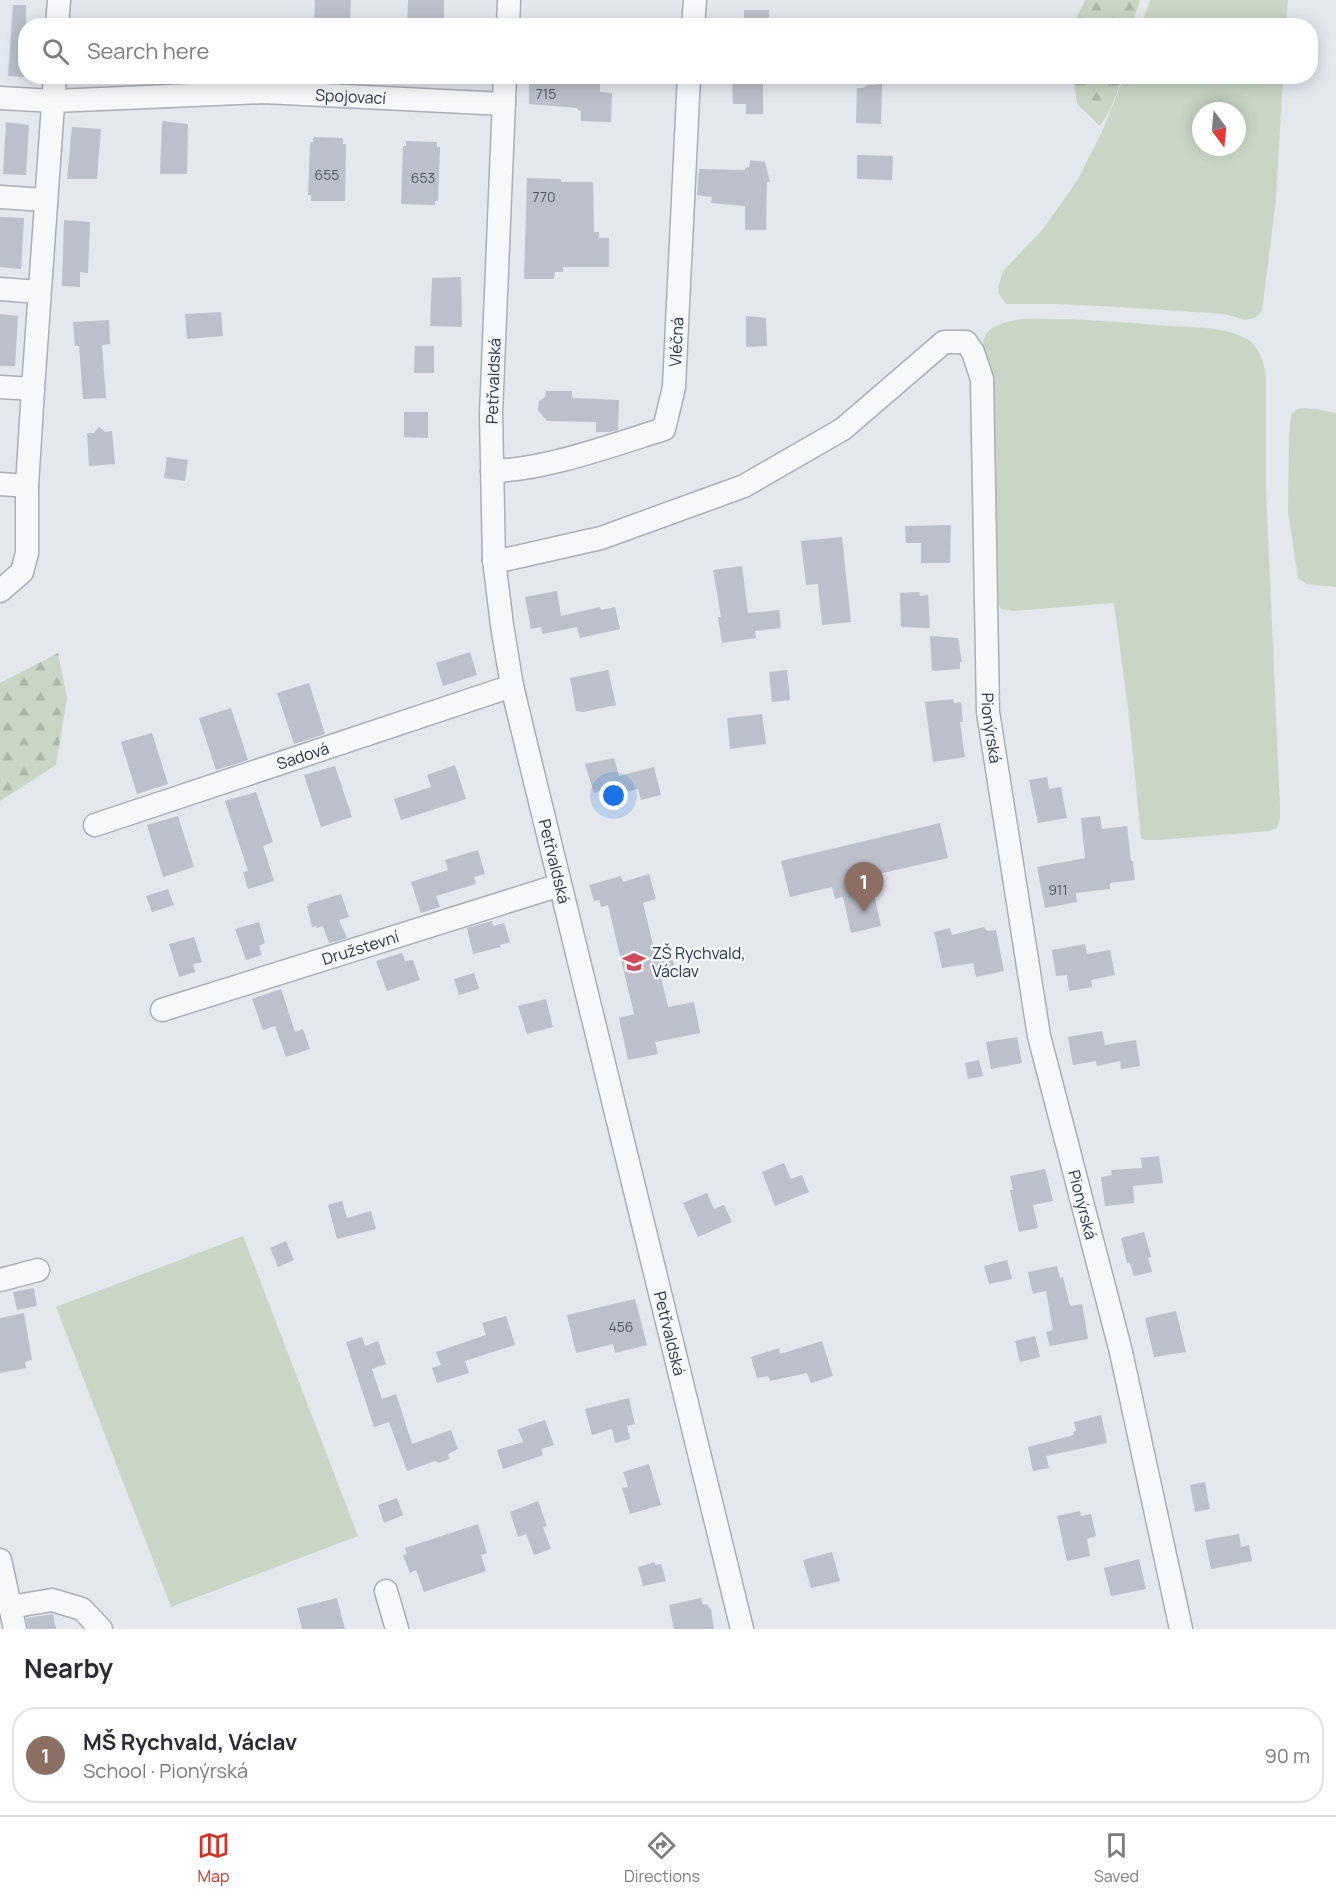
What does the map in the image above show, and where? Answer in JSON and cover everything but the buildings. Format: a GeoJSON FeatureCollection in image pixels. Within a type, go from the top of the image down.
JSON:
{"type":"FeatureCollection","features":[{"type":"Feature","properties":{"kind":"street"},"geometry":{"type":"LineString","coordinates":[[57,18],[58,0]]}},
{"type":"Feature","properties":{"kind":"street"},"geometry":{"type":"LineString","coordinates":[[508,0],[508,18]]}},
{"type":"Feature","properties":{"kind":"street"},"geometry":{"type":"LineString","coordinates":[[693,18],[694,0]]}},
{"type":"Feature","properties":{"kind":"street"},"geometry":{"type":"LineString","coordinates":[[0,591],[22,572],[27,553],[27,486],[55,84]]}},
{"type":"Feature","properties":{"kind":"street","name":"Petřvaldská"},"geometry":{"type":"LineString","coordinates":[[505,84],[491,414],[494,560],[502,625],[512,686],[742,1629]]}},
{"type":"Feature","properties":{"kind":"street","name":"Vléčná"},"geometry":{"type":"LineString","coordinates":[[492,471],[535,466],[664,429],[674,387],[689,84]]}},
{"type":"Feature","properties":{"kind":"street","name":"Spojovací"},"geometry":{"type":"LineString","coordinates":[[0,98],[54,101],[264,92],[504,104]]}},
{"type":"Feature","properties":{"kind":"street"},"geometry":{"type":"LineString","coordinates":[[0,197],[45,200]]}},
{"type":"Feature","properties":{"kind":"street"},"geometry":{"type":"LineString","coordinates":[[0,290],[39,292]]}},
{"type":"Feature","properties":{"kind":"street","name":"Pionýrská"},"geometry":{"type":"LineString","coordinates":[[494,560],[508,559],[601,537],[744,486],[843,429],[944,342],[966,342],[973,352],[982,380],[988,712],[1039,1036],[1121,1352],[1181,1629]]}},
{"type":"Feature","properties":{"kind":"street"},"geometry":{"type":"LineString","coordinates":[[0,387],[33,389]]}},
{"type":"Feature","properties":{"kind":"street"},"geometry":{"type":"LineString","coordinates":[[0,484],[27,486]]}},
{"type":"Feature","properties":{"kind":"street","name":"Sadová"},"geometry":{"type":"LineString","coordinates":[[94,825],[512,686]]}},
{"type":"Feature","properties":{"kind":"street","name":"Družstevní"},"geometry":{"type":"LineString","coordinates":[[162,1010],[560,885]]}},
{"type":"Feature","properties":{"kind":"street"},"geometry":{"type":"LineString","coordinates":[[0,1280],[38,1270]]}},
{"type":"Feature","properties":{"kind":"street"},"geometry":{"type":"LineString","coordinates":[[0,1560],[13,1623],[52,1600],[82,1609],[101,1629]]}},
{"type":"Feature","properties":{"kind":"street"},"geometry":{"type":"LineString","coordinates":[[386,1591],[397,1629]]}},
{"type":"Feature","properties":{"kind":"green space"},"geometry":{"type":"Polygon","coordinates":[[[1085,0],[1140,0],[1134,18],[1076,18],[1085,0]]]}},
{"type":"Feature","properties":{"kind":"green space"},"geometry":{"type":"Polygon","coordinates":[[[1150,0],[1288,0],[1287,18],[1144,18],[1150,0]]]}},
{"type":"Feature","properties":{"kind":"green space"},"geometry":{"type":"Polygon","coordinates":[[[1074,84],[1120,84],[1110,110],[1100,126],[1077,104],[1074,84]]]}},
{"type":"Feature","properties":{"kind":"green space"},"geometry":{"type":"Polygon","coordinates":[[[1121,84],[1283,84],[1276,199],[1262,311],[1255,318],[1245,320],[1225,314],[1118,307],[1006,304],[998,288],[1003,271],[1043,229],[1077,181],[1102,132],[1121,84]]]}},
{"type":"Feature","properties":{"kind":"green space"},"geometry":{"type":"Polygon","coordinates":[[[1022,319],[1059,319],[1217,329],[1245,338],[1260,354],[1266,377],[1266,490],[1280,806],[1277,828],[1269,831],[1158,840],[1141,838],[1129,716],[1114,603],[1013,611],[1001,609],[998,603],[986,359],[983,341],[986,334],[994,327],[1022,319]]]}},
{"type":"Feature","properties":{"kind":"green space"},"geometry":{"type":"Polygon","coordinates":[[[1302,408],[1336,413],[1336,587],[1306,584],[1298,578],[1288,511],[1289,438],[1291,415],[1302,408]]]}},
{"type":"Feature","properties":{"kind":"green space"},"geometry":{"type":"Polygon","coordinates":[[[58,653],[67,698],[56,765],[0,801],[0,683],[58,653]]]}},
{"type":"Feature","properties":{"kind":"green space"},"geometry":{"type":"Polygon","coordinates":[[[243,1236],[358,1536],[171,1607],[56,1307],[243,1236]]]}},
{"type":"Feature","properties":{"kind":"place","name":"MŠ Rychvald, Václav"},"geometry":{"type":"Point","coordinates":[864,912]}},
{"type":"Feature","properties":{"kind":"place","name":"ZŠ Rychvald, Václav"},"geometry":{"type":"Point","coordinates":[634,962]}}]}
